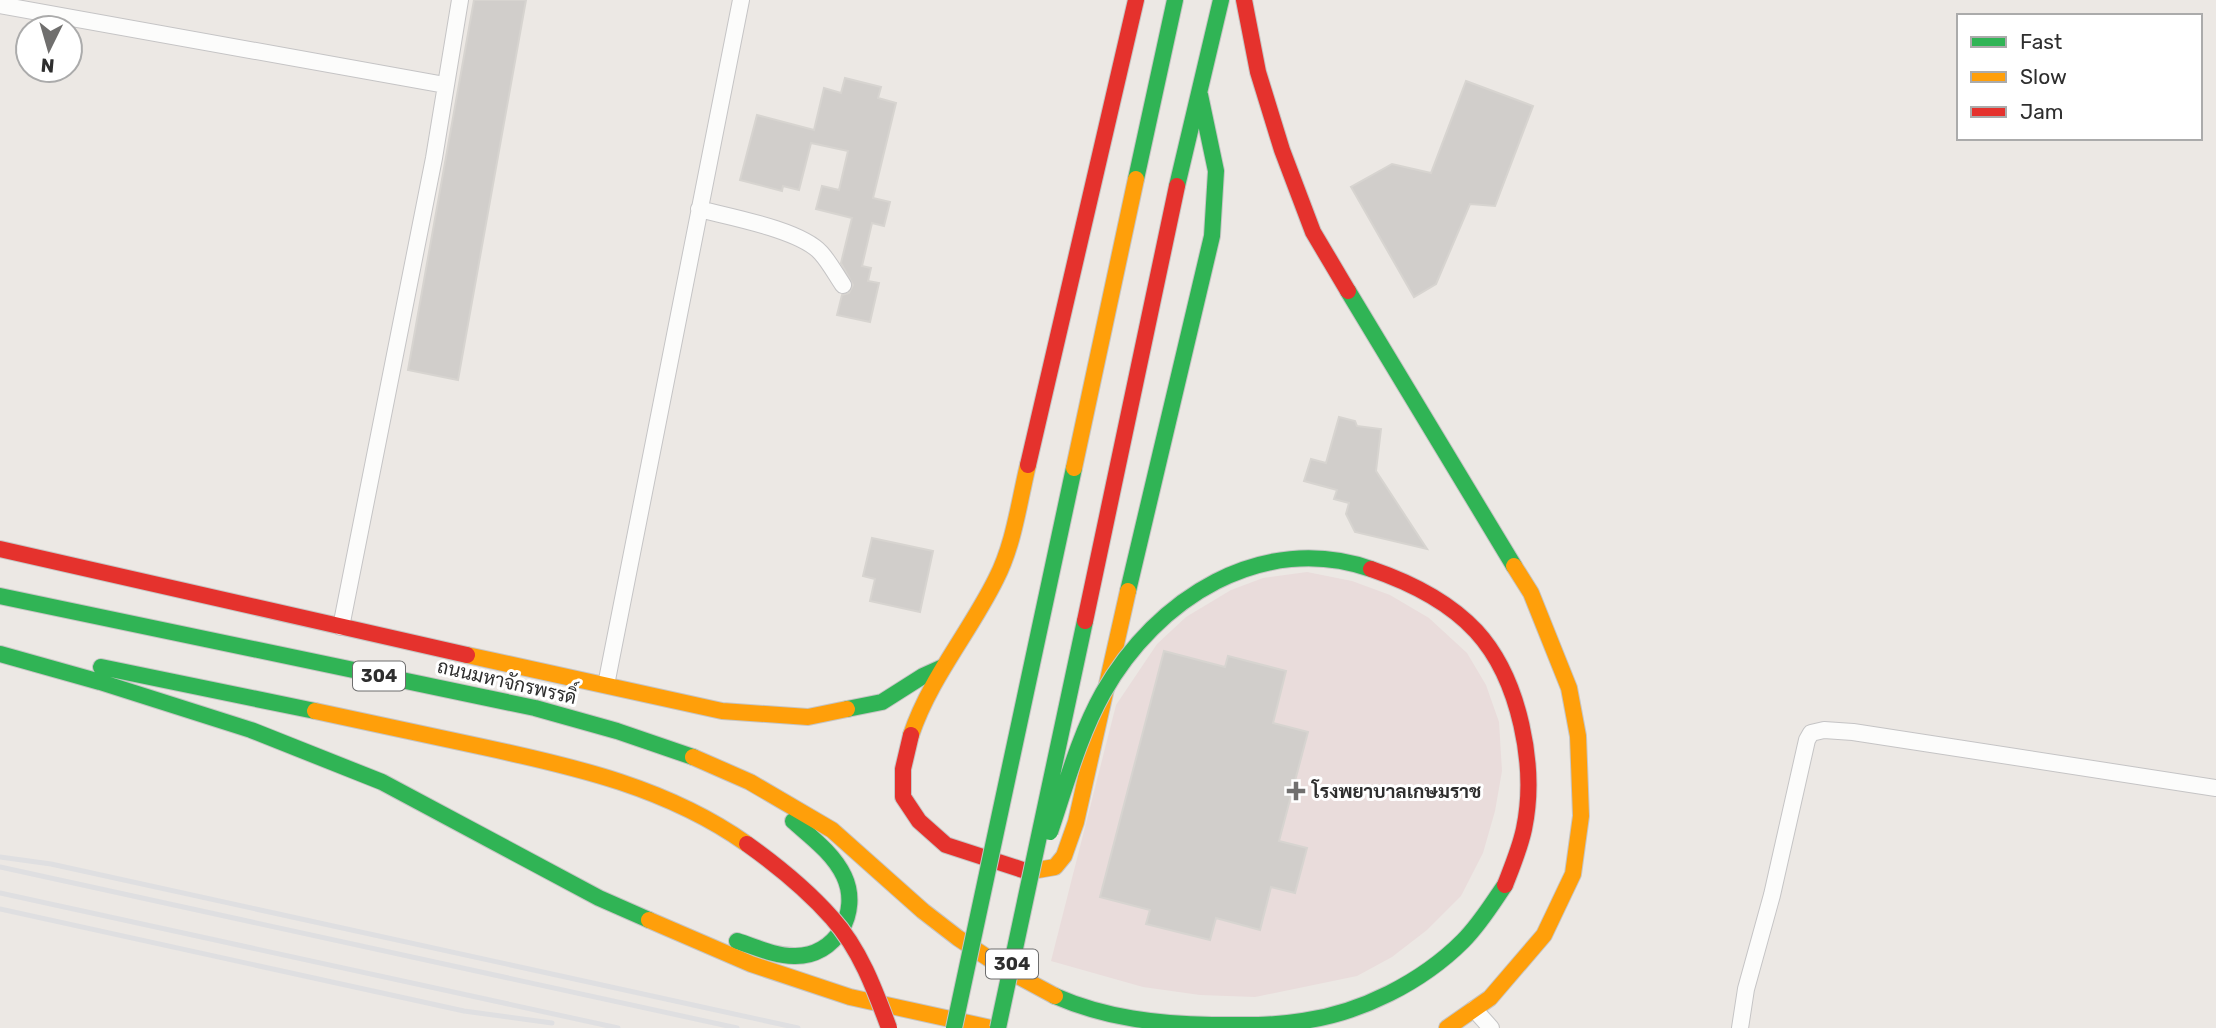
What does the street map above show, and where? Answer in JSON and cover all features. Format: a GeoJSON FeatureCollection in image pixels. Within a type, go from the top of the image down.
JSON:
{"type":"FeatureCollection","features":[{"type":"Feature","properties":{"kind":"main road"},"geometry":{"type":"LineString","coordinates":[[1136,0],[1012,534],[998,578],[943,667],[921,710],[907,746],[903,769],[904,797],[919,821],[946,845],[1026,871],[1055,867],[1063,856],[1076,822],[1212,236],[1216,171],[1200,95]]}},
{"type":"Feature","properties":{"kind":"main road"},"geometry":{"type":"LineString","coordinates":[[954,1028],[1174,0]]}},
{"type":"Feature","properties":{"kind":"main road"},"geometry":{"type":"LineString","coordinates":[[1026,900],[1177,186],[1221,0]]}},
{"type":"Feature","properties":{"kind":"main road"},"geometry":{"type":"LineString","coordinates":[[1244,0],[1258,72],[1282,150],[1313,232],[1531,593],[1569,688],[1578,736],[1581,816],[1573,874],[1544,935],[1490,998],[1447,1028]]}},
{"type":"Feature","properties":{"kind":"main road"},"geometry":{"type":"LineString","coordinates":[[0,549],[722,711],[808,717],[882,702],[923,676],[943,667]]}},
{"type":"Feature","properties":{"kind":"main road"},"geometry":{"type":"LineString","coordinates":[[751,782],[838,834],[915,905],[976,951],[1038,986],[1094,1011],[1148,1021],[1201,1025],[1247,1026],[1305,1021],[1350,1009],[1427,970],[1461,943],[1487,914],[1505,885],[1527,820],[1528,779],[1525,736],[1517,707],[1503,674],[1484,640],[1454,611],[1421,589],[1382,572],[1339,560],[1300,559],[1261,565],[1226,575],[1189,597],[1154,626],[1127,657],[1100,696],[1026,900]]}},
{"type":"Feature","properties":{"kind":"main road","name":"ถนนมหาจักรพรรดิ์"},"geometry":{"type":"LineString","coordinates":[[0,596],[535,708],[621,732],[697,758],[751,782]]}},
{"type":"Feature","properties":{"kind":"main road"},"geometry":{"type":"LineString","coordinates":[[0,646],[568,765],[626,783],[692,811],[728,831],[769,860],[833,919],[856,953],[876,992],[889,1028]]}},
{"type":"Feature","properties":{"kind":"main road"},"geometry":{"type":"LineString","coordinates":[[0,654],[100,682],[251,730],[383,782],[598,898],[751,964],[850,997],[990,1028]]}},
{"type":"Feature","properties":{"kind":"main road"},"geometry":{"type":"LineString","coordinates":[[598,898],[782,955],[800,956],[818,952],[832,942],[844,929],[850,912],[850,894],[845,877],[828,853],[751,782]]}},
{"type":"Feature","properties":{"kind":"main road","name":"304"},"geometry":{"type":"LineString","coordinates":[[998,1028],[1026,900]]}},
{"type":"Feature","properties":{"kind":"street"},"geometry":{"type":"LineString","coordinates":[[341,627],[434,158],[460,0]]}},
{"type":"Feature","properties":{"kind":"street"},"geometry":{"type":"LineString","coordinates":[[606,685],[741,0]]}},
{"type":"Feature","properties":{"kind":"street"},"geometry":{"type":"LineString","coordinates":[[0,5],[446,85]]}},
{"type":"Feature","properties":{"kind":"street"},"geometry":{"type":"LineString","coordinates":[[699,209],[792,235],[808,243],[821,253],[843,285]]}},
{"type":"Feature","properties":{"kind":"street"},"geometry":{"type":"LineString","coordinates":[[1740,1028],[1746,989],[1774,885],[1807,740],[1811,733],[1824,730],[1853,733],[2216,788]]}},
{"type":"Feature","properties":{"kind":"street"},"geometry":{"type":"LineString","coordinates":[[1474,1009],[1491,1028]]}},
{"type":"Feature","properties":{"kind":"shaded area","name":"โรงพยาบาลเกษมราช"},"geometry":{"type":"Polygon","coordinates":[[[1307,572],[1352,581],[1390,595],[1429,618],[1467,653],[1486,685],[1499,722],[1502,771],[1495,811],[1483,853],[1461,896],[1427,930],[1392,957],[1357,976],[1255,997],[1200,995],[1143,987],[1051,961],[1116,705],[1157,644],[1186,617],[1231,590],[1263,578],[1307,572]]]}},
{"type":"Feature","properties":{"kind":"building"},"geometry":{"type":"Polygon","coordinates":[[[474,0],[526,0],[458,380],[408,370],[474,0]]]}},
{"type":"Feature","properties":{"kind":"building"},"geometry":{"type":"Polygon","coordinates":[[[845,78],[881,87],[878,98],[896,103],[873,198],[890,202],[884,226],[872,223],[862,266],[871,268],[868,281],[879,283],[870,322],[837,315],[842,295],[849,293],[853,285],[841,263],[852,218],[816,209],[822,186],[839,190],[848,151],[811,143],[799,190],[783,186],[782,191],[740,180],[757,115],[814,130],[824,88],[841,93],[845,78]]]}},
{"type":"Feature","properties":{"kind":"building"},"geometry":{"type":"Polygon","coordinates":[[[1466,81],[1533,106],[1495,206],[1470,204],[1436,284],[1414,297],[1351,187],[1392,164],[1431,173],[1466,81]]]}},
{"type":"Feature","properties":{"kind":"building"},"geometry":{"type":"Polygon","coordinates":[[[1339,417],[1355,421],[1357,426],[1381,429],[1376,471],[1427,549],[1355,532],[1346,514],[1349,503],[1334,499],[1337,490],[1304,481],[1311,459],[1326,463],[1339,417]]]}},
{"type":"Feature","properties":{"kind":"building"},"geometry":{"type":"Polygon","coordinates":[[[872,538],[933,551],[920,612],[870,601],[875,579],[863,576],[872,538]]]}},
{"type":"Feature","properties":{"kind":"building"},"geometry":{"type":"Polygon","coordinates":[[[1164,651],[1225,667],[1228,656],[1286,671],[1273,723],[1308,732],[1279,841],[1307,848],[1295,893],[1271,887],[1260,930],[1216,918],[1210,940],[1146,924],[1150,910],[1100,897],[1164,651]]]}},
{"type":"Feature","properties":{"kind":"railway"},"geometry":{"type":"LineString","coordinates":[[0,857],[51,864],[798,1028]]}},
{"type":"Feature","properties":{"kind":"railway"},"geometry":{"type":"LineString","coordinates":[[0,867],[737,1028]]}},
{"type":"Feature","properties":{"kind":"railway"},"geometry":{"type":"LineString","coordinates":[[0,893],[618,1028]]}},
{"type":"Feature","properties":{"kind":"railway"},"geometry":{"type":"LineString","coordinates":[[0,909],[464,1011],[552,1023]]}},
{"type":"Feature","properties":{"kind":"traffic: fast"},"geometry":{"type":"LineString","coordinates":[[1136,179],[1175,0]]}},
{"type":"Feature","properties":{"kind":"traffic: fast"},"geometry":{"type":"LineString","coordinates":[[1177,186],[1221,0]]}},
{"type":"Feature","properties":{"kind":"traffic: fast"},"geometry":{"type":"LineString","coordinates":[[1128,591],[1212,236],[1216,171],[1200,95]]}},
{"type":"Feature","properties":{"kind":"traffic: fast"},"geometry":{"type":"LineString","coordinates":[[1348,291],[1514,566]]}},
{"type":"Feature","properties":{"kind":"traffic: fast"},"geometry":{"type":"LineString","coordinates":[[954,1028],[1074,468]]}},
{"type":"Feature","properties":{"kind":"traffic: fast"},"geometry":{"type":"LineString","coordinates":[[1050,832],[1080,743],[1103,693],[1125,659],[1152,629],[1182,602],[1216,582],[1252,567],[1291,559],[1330,560],[1371,569]]}},
{"type":"Feature","properties":{"kind":"traffic: fast"},"geometry":{"type":"LineString","coordinates":[[0,596],[535,708],[617,731],[693,757]]}},
{"type":"Feature","properties":{"kind":"traffic: fast"},"geometry":{"type":"LineString","coordinates":[[998,1028],[1085,621]]}},
{"type":"Feature","properties":{"kind":"traffic: fast"},"geometry":{"type":"LineString","coordinates":[[0,654],[100,682],[251,730],[382,782],[599,898],[649,920]]}},
{"type":"Feature","properties":{"kind":"traffic: fast"},"geometry":{"type":"LineString","coordinates":[[101,667],[315,711]]}},
{"type":"Feature","properties":{"kind":"traffic: fast"},"geometry":{"type":"LineString","coordinates":[[847,709],[882,702],[923,676],[943,667]]}},
{"type":"Feature","properties":{"kind":"traffic: fast"},"geometry":{"type":"LineString","coordinates":[[737,941],[772,953],[794,956],[822,949],[833,941],[841,930],[849,904],[844,876],[828,853],[793,821]]}},
{"type":"Feature","properties":{"kind":"traffic: fast"},"geometry":{"type":"LineString","coordinates":[[1055,996],[1112,1015],[1172,1023],[1269,1024],[1325,1017],[1368,1003],[1429,970],[1469,934],[1505,885]]}},
{"type":"Feature","properties":{"kind":"traffic: slow"},"geometry":{"type":"LineString","coordinates":[[1074,468],[1136,179]]}},
{"type":"Feature","properties":{"kind":"traffic: slow"},"geometry":{"type":"LineString","coordinates":[[911,735],[939,675],[986,599],[1002,566],[1012,537],[1028,465]]}},
{"type":"Feature","properties":{"kind":"traffic: slow"},"geometry":{"type":"LineString","coordinates":[[1447,1028],[1490,998],[1544,935],[1573,874],[1581,816],[1578,736],[1569,688],[1531,593],[1514,566]]}},
{"type":"Feature","properties":{"kind":"traffic: slow"},"geometry":{"type":"LineString","coordinates":[[1032,871],[1055,867],[1064,856],[1076,822],[1128,591]]}},
{"type":"Feature","properties":{"kind":"traffic: slow"},"geometry":{"type":"LineString","coordinates":[[467,655],[722,711],[808,717],[847,709]]}},
{"type":"Feature","properties":{"kind":"traffic: slow"},"geometry":{"type":"LineString","coordinates":[[315,711],[518,755],[620,782],[685,808],[747,844]]}},
{"type":"Feature","properties":{"kind":"traffic: slow"},"geometry":{"type":"LineString","coordinates":[[693,757],[750,782],[832,830],[923,911],[958,938],[1003,968],[1055,996]]}},
{"type":"Feature","properties":{"kind":"traffic: slow"},"geometry":{"type":"LineString","coordinates":[[649,920],[751,964],[850,997],[991,1028]]}},
{"type":"Feature","properties":{"kind":"traffic: jam"},"geometry":{"type":"LineString","coordinates":[[1028,465],[1136,0]]}},
{"type":"Feature","properties":{"kind":"traffic: jam"},"geometry":{"type":"LineString","coordinates":[[1244,0],[1258,72],[1282,150],[1313,232],[1348,291]]}},
{"type":"Feature","properties":{"kind":"traffic: jam"},"geometry":{"type":"LineString","coordinates":[[1085,621],[1177,186]]}},
{"type":"Feature","properties":{"kind":"traffic: jam"},"geometry":{"type":"LineString","coordinates":[[0,549],[467,655]]}},
{"type":"Feature","properties":{"kind":"traffic: jam"},"geometry":{"type":"LineString","coordinates":[[1371,569],[1414,586],[1453,610],[1476,631],[1504,673],[1521,725],[1528,779],[1524,829],[1505,885]]}},
{"type":"Feature","properties":{"kind":"traffic: jam"},"geometry":{"type":"LineString","coordinates":[[911,735],[903,769],[903,797],[919,821],[946,845],[1032,871]]}},
{"type":"Feature","properties":{"kind":"traffic: jam"},"geometry":{"type":"LineString","coordinates":[[747,844],[802,888],[842,930],[866,970],[889,1028]]}},
{"type":"Feature","properties":{"kind":"place","name":"โรงพยาบาลเกษมราช"},"geometry":{"type":"Point","coordinates":[1296,791]}}]}
